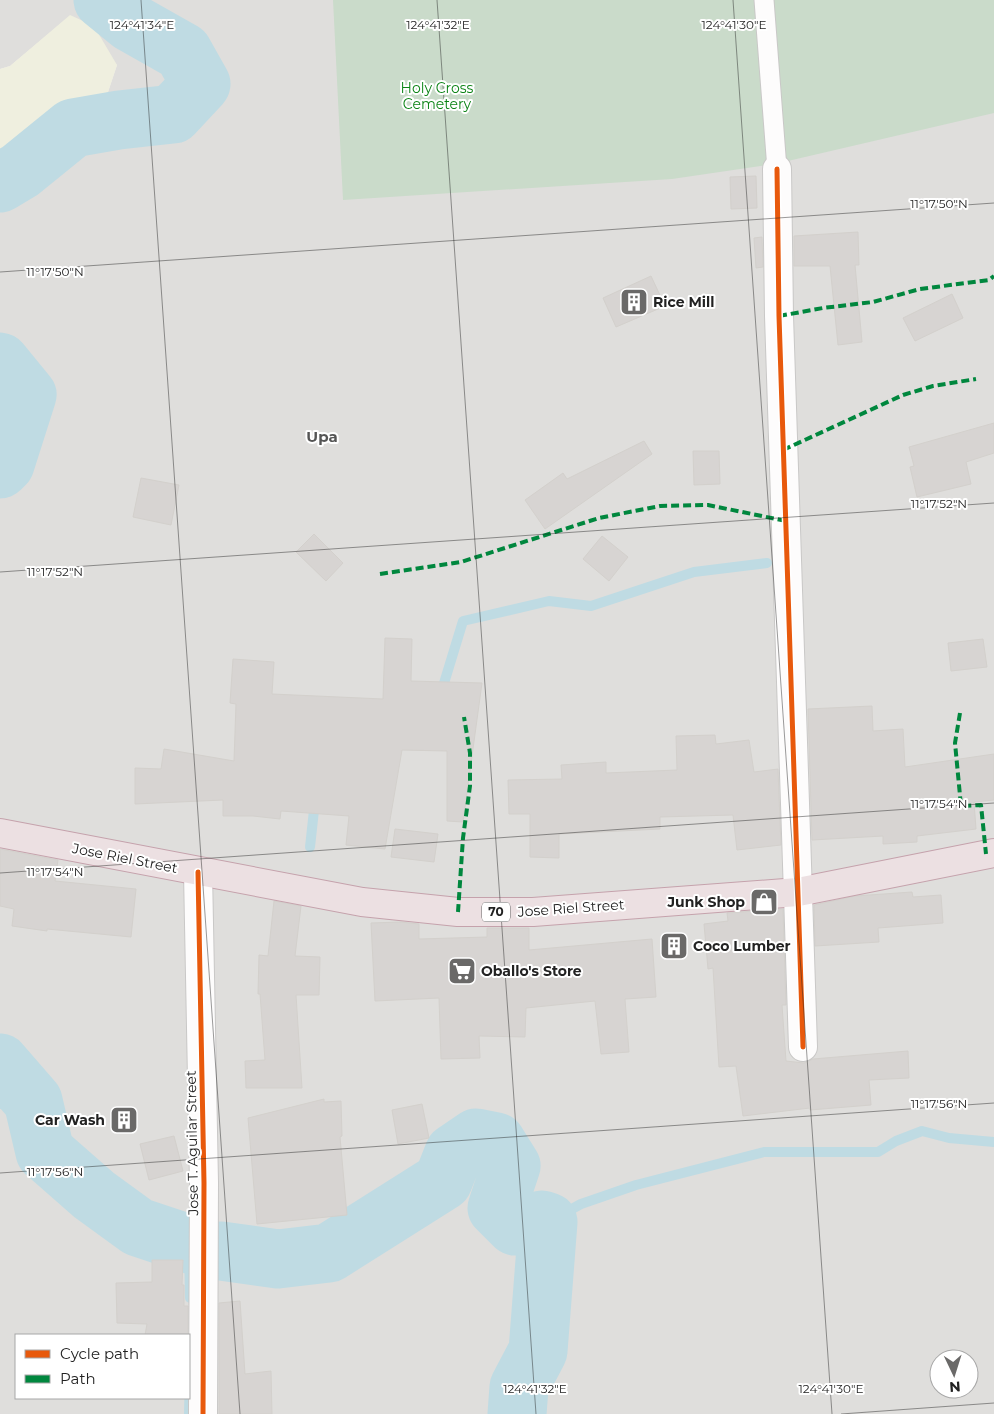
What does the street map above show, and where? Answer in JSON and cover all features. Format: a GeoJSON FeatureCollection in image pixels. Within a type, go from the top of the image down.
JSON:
{"type":"FeatureCollection","features":[{"type":"Feature","properties":{"kind":"highway","name":"Jose Riel Street"},"geometry":{"type":"LineString","coordinates":[[0,833],[362,902],[458,912],[533,912],[798,892],[994,853]]}},
{"type":"Feature","properties":{"kind":"street"},"geometry":{"type":"LineString","coordinates":[[777,169],[780,326],[803,1048]]}},
{"type":"Feature","properties":{"kind":"street","name":"Jose T. Aguilar Street"},"geometry":{"type":"LineString","coordinates":[[198,872],[204,1183],[203,1414]]}},
{"type":"Feature","properties":{"kind":"lane"},"geometry":{"type":"LineString","coordinates":[[764,0],[777,169]]}},
{"type":"Feature","properties":{"kind":"shaded area"},"geometry":{"type":"Polygon","coordinates":[[[0,0],[994,0],[994,1414],[0,1414],[0,183],[20,171],[106,98],[117,65],[70,16],[10,66],[0,69],[0,0]]]}},
{"type":"Feature","properties":{"kind":"green space","name":"Holy Cross Cemetery"},"geometry":{"type":"Polygon","coordinates":[[[333,0],[994,0],[994,113],[775,164],[672,179],[343,200],[333,0]]]}},
{"type":"Feature","properties":{"kind":"green space"},"geometry":{"type":"Polygon","coordinates":[[[70,15],[94,26],[117,65],[106,98],[20,171],[0,183],[0,69],[10,66],[70,15]]]}},
{"type":"Feature","properties":{"kind":"building"},"geometry":{"type":"Polygon","coordinates":[[[756,176],[757,208],[731,209],[730,177],[756,176]]]}},
{"type":"Feature","properties":{"kind":"building"},"geometry":{"type":"Polygon","coordinates":[[[858,232],[859,265],[855,265],[862,342],[838,345],[830,266],[794,266],[794,236],[858,232]]]}},
{"type":"Feature","properties":{"kind":"building"},"geometry":{"type":"Polygon","coordinates":[[[762,237],[763,267],[756,268],[754,238],[762,237]]]}},
{"type":"Feature","properties":{"kind":"building","name":"Rice Mill"},"geometry":{"type":"Polygon","coordinates":[[[651,276],[665,306],[616,327],[603,298],[651,276]]]}},
{"type":"Feature","properties":{"kind":"building"},"geometry":{"type":"Polygon","coordinates":[[[952,294],[963,318],[915,341],[903,318],[952,294]]]}},
{"type":"Feature","properties":{"kind":"building"},"geometry":{"type":"Polygon","coordinates":[[[994,423],[994,453],[966,462],[971,484],[917,497],[910,467],[914,466],[909,447],[994,423]]]}},
{"type":"Feature","properties":{"kind":"building"},"geometry":{"type":"Polygon","coordinates":[[[644,441],[652,454],[545,529],[525,500],[563,473],[567,479],[644,441]]]}},
{"type":"Feature","properties":{"kind":"building"},"geometry":{"type":"Polygon","coordinates":[[[693,451],[719,451],[720,484],[694,485],[693,451]]]}},
{"type":"Feature","properties":{"kind":"building"},"geometry":{"type":"Polygon","coordinates":[[[141,478],[179,485],[171,525],[133,517],[141,478]]]}},
{"type":"Feature","properties":{"kind":"building"},"geometry":{"type":"Polygon","coordinates":[[[314,534],[343,563],[326,581],[296,552],[314,534]]]}},
{"type":"Feature","properties":{"kind":"building"},"geometry":{"type":"Polygon","coordinates":[[[602,536],[628,557],[609,581],[583,559],[602,536]]]}},
{"type":"Feature","properties":{"kind":"building"},"geometry":{"type":"Polygon","coordinates":[[[385,638],[412,639],[411,681],[482,683],[463,822],[447,821],[447,751],[402,750],[385,849],[346,845],[349,816],[281,811],[280,819],[253,816],[223,816],[223,800],[135,804],[135,768],[161,769],[164,749],[234,761],[236,704],[230,703],[233,659],[274,662],[272,694],[383,699],[385,638]]]}},
{"type":"Feature","properties":{"kind":"building"},"geometry":{"type":"Polygon","coordinates":[[[983,639],[987,667],[951,671],[948,643],[983,639]]]}},
{"type":"Feature","properties":{"kind":"building"},"geometry":{"type":"Polygon","coordinates":[[[872,706],[873,731],[903,729],[905,767],[994,754],[994,800],[974,802],[976,829],[917,836],[917,842],[883,844],[883,836],[812,840],[808,709],[872,706]]]}},
{"type":"Feature","properties":{"kind":"building"},"geometry":{"type":"Polygon","coordinates":[[[715,735],[716,744],[749,740],[754,772],[778,769],[781,845],[737,850],[733,815],[660,817],[660,829],[559,834],[559,858],[530,857],[530,814],[509,814],[508,780],[562,779],[561,765],[606,762],[606,773],[677,770],[676,736],[715,735]]]}},
{"type":"Feature","properties":{"kind":"building"},"geometry":{"type":"Polygon","coordinates":[[[395,829],[438,834],[434,862],[391,857],[395,829]]]}},
{"type":"Feature","properties":{"kind":"building"},"geometry":{"type":"Polygon","coordinates":[[[0,849],[58,860],[55,881],[136,889],[131,937],[47,929],[47,931],[12,926],[14,909],[0,906],[0,849]]]}},
{"type":"Feature","properties":{"kind":"building"},"geometry":{"type":"Polygon","coordinates":[[[912,892],[913,897],[941,895],[943,923],[878,928],[879,942],[815,946],[814,905],[855,896],[912,892]]]}},
{"type":"Feature","properties":{"kind":"building"},"geometry":{"type":"Polygon","coordinates":[[[274,901],[301,906],[295,956],[320,957],[319,995],[296,995],[302,1088],[246,1088],[245,1061],[265,1060],[260,994],[258,994],[259,955],[268,956],[274,901]]]}},
{"type":"Feature","properties":{"kind":"building"},"geometry":{"type":"Polygon","coordinates":[[[783,909],[786,1005],[782,1005],[786,1061],[804,1063],[813,1059],[908,1051],[909,1078],[869,1080],[871,1105],[810,1110],[810,1108],[743,1116],[736,1066],[719,1067],[713,968],[708,969],[704,924],[728,921],[727,913],[783,909]]]}},
{"type":"Feature","properties":{"kind":"building"},"geometry":{"type":"Polygon","coordinates":[[[401,922],[419,924],[419,939],[487,937],[487,928],[529,928],[529,950],[652,939],[656,997],[625,999],[629,1052],[601,1054],[595,1001],[526,1008],[525,1037],[479,1036],[480,1058],[441,1059],[439,998],[375,1001],[371,923],[401,922]]]}},
{"type":"Feature","properties":{"kind":"building"},"geometry":{"type":"Polygon","coordinates":[[[324,1099],[324,1102],[341,1101],[342,1136],[340,1137],[347,1215],[257,1224],[248,1118],[324,1099]]]}},
{"type":"Feature","properties":{"kind":"building"},"geometry":{"type":"Polygon","coordinates":[[[422,1104],[429,1138],[398,1144],[392,1110],[422,1104]]]}},
{"type":"Feature","properties":{"kind":"building"},"geometry":{"type":"Polygon","coordinates":[[[174,1136],[183,1171],[149,1180],[140,1144],[174,1136]]]}},
{"type":"Feature","properties":{"kind":"building"},"geometry":{"type":"Polygon","coordinates":[[[152,1260],[183,1260],[182,1285],[184,1285],[184,1306],[188,1306],[188,1334],[145,1334],[147,1324],[117,1323],[116,1283],[152,1282],[152,1260]]]}},
{"type":"Feature","properties":{"kind":"building"},"geometry":{"type":"Polygon","coordinates":[[[240,1301],[245,1374],[271,1371],[272,1414],[219,1414],[219,1303],[240,1301]]]}},
{"type":"Feature","properties":{"kind":"waterway"},"geometry":{"type":"LineString","coordinates":[[0,183],[20,171],[73,128],[119,120],[173,114],[201,84],[183,52],[130,22],[103,0]]}},
{"type":"Feature","properties":{"kind":"waterway"},"geometry":{"type":"LineString","coordinates":[[0,362],[27,395],[5,464],[0,469]]}},
{"type":"Feature","properties":{"kind":"waterway"},"geometry":{"type":"LineString","coordinates":[[441,693],[463,621],[549,601],[591,606],[694,572],[767,563]]}},
{"type":"Feature","properties":{"kind":"waterway"},"geometry":{"type":"LineString","coordinates":[[310,847],[315,801]]}},
{"type":"Feature","properties":{"kind":"waterway"},"geometry":{"type":"LineString","coordinates":[[0,1063],[33,1101],[45,1152],[94,1195],[138,1227],[189,1244]]}},
{"type":"Feature","properties":{"kind":"waterway"},"geometry":{"type":"LineString","coordinates":[[0,1104],[33,1101]]}},
{"type":"Feature","properties":{"kind":"waterway"},"geometry":{"type":"LineString","coordinates":[[548,1222],[581,1204],[636,1185],[764,1152],[878,1152],[896,1141],[922,1131],[949,1138],[994,1142]]}},
{"type":"Feature","properties":{"kind":"waterway"},"geometry":{"type":"LineString","coordinates":[[221,1251],[278,1259],[329,1253],[443,1181],[454,1153],[476,1138],[496,1142],[511,1166],[497,1208],[515,1226],[542,1220],[548,1222],[538,1351],[519,1387],[517,1414]]}},
{"type":"Feature","properties":{"kind":"waterway"},"geometry":{"type":"LineString","coordinates":[[189,1244],[190,1298]]}},
{"type":"Feature","properties":{"kind":"waterway"},"geometry":{"type":"LineString","coordinates":[[189,1399],[189,1414]]}},
{"type":"Feature","properties":{"kind":"marked path"},"geometry":{"type":"LineString","coordinates":[[779,316],[873,302],[920,289],[989,280],[994,276]]}},
{"type":"Feature","properties":{"kind":"marked path"},"geometry":{"type":"LineString","coordinates":[[783,450],[903,395],[933,386],[976,379]]}},
{"type":"Feature","properties":{"kind":"marked path"},"geometry":{"type":"LineString","coordinates":[[380,574],[461,562],[599,518],[660,506],[708,505],[786,521]]}},
{"type":"Feature","properties":{"kind":"marked path"},"geometry":{"type":"LineString","coordinates":[[960,713],[955,743],[961,806],[981,805],[986,854]]}},
{"type":"Feature","properties":{"kind":"marked path"},"geometry":{"type":"LineString","coordinates":[[458,912],[463,838],[470,786],[470,753],[464,717]]}},
{"type":"Feature","properties":{"kind":"cycle path"},"geometry":{"type":"LineString","coordinates":[[777,169],[779,316],[803,1047]]}},
{"type":"Feature","properties":{"kind":"cycle path"},"geometry":{"type":"LineString","coordinates":[[198,872],[204,1183],[203,1414]]}},
{"type":"Feature","properties":{"kind":"place","name":"Rice Mill"},"geometry":{"type":"Point","coordinates":[634,302]}},
{"type":"Feature","properties":{"kind":"place","name":"Junk Shop"},"geometry":{"type":"Point","coordinates":[764,902]}},
{"type":"Feature","properties":{"kind":"place","name":"Coco Lumber"},"geometry":{"type":"Point","coordinates":[674,946]}},
{"type":"Feature","properties":{"kind":"place","name":"Oballo's Store"},"geometry":{"type":"Point","coordinates":[462,971]}},
{"type":"Feature","properties":{"kind":"place","name":"Car Wash"},"geometry":{"type":"Point","coordinates":[124,1120]}},
{"type":"Feature","properties":{"kind":"district","name":"Upa"},"geometry":{"type":"Point","coordinates":[322,437]}}]}
